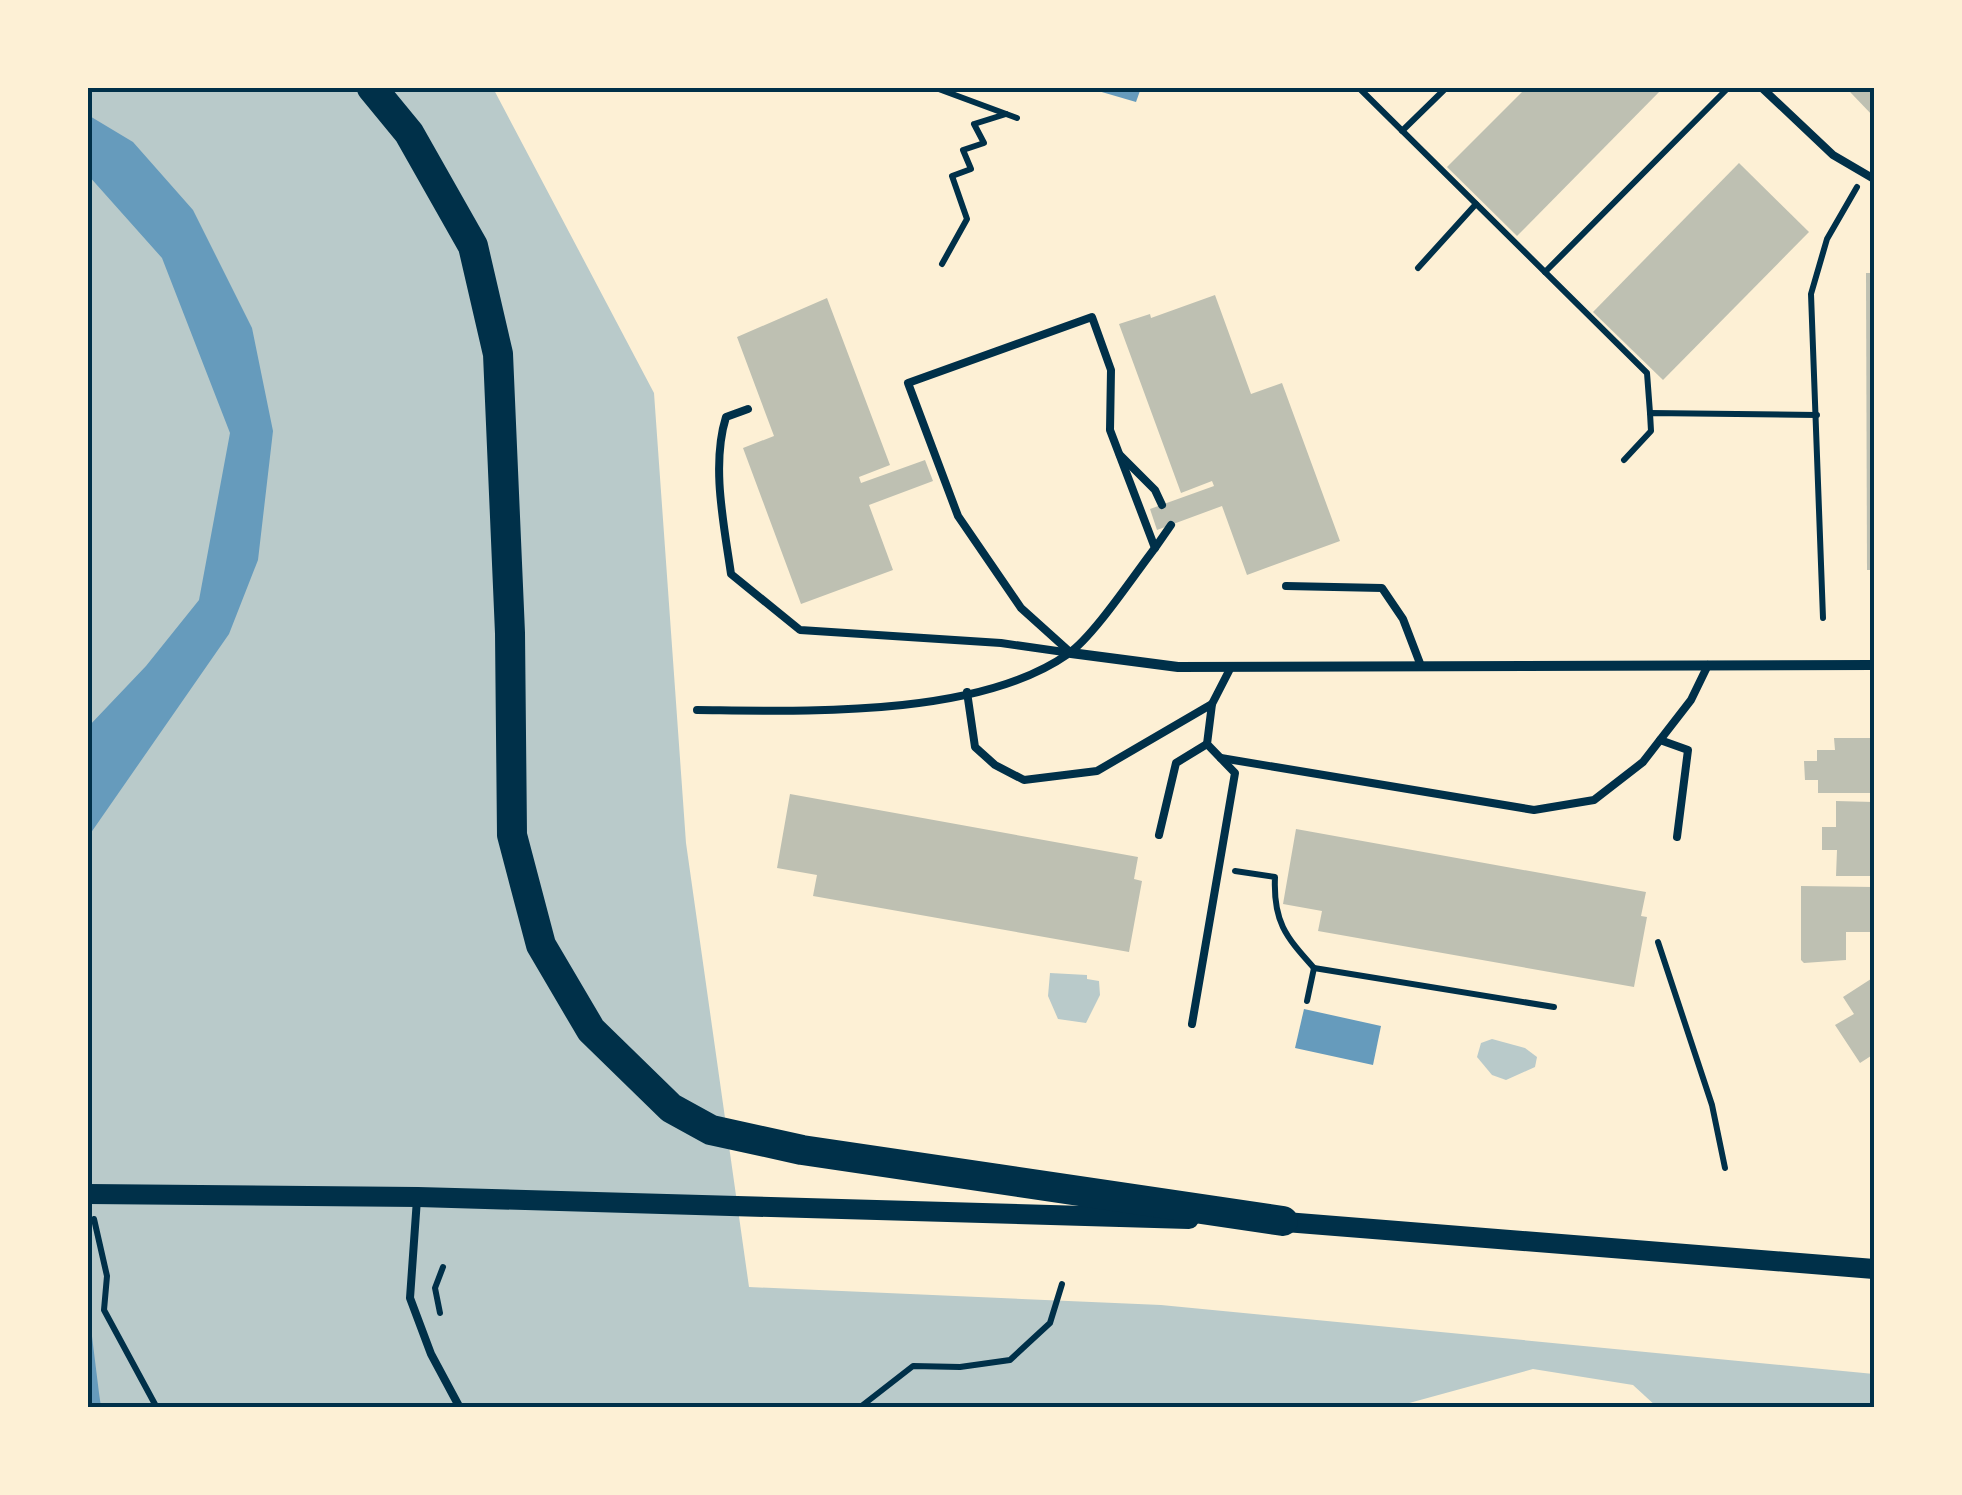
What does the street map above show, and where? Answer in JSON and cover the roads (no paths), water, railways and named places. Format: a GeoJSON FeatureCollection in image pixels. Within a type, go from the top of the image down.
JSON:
{"type":"FeatureCollection","features":[{"type":"Feature","properties":{"kind":"highway"},"geometry":{"type":"LineString","coordinates":[[372,88],[409,133],[474,246],[498,354],[510,633],[512,836],[541,945],[591,1030],[672,1108],[712,1130],[802,1150],[1283,1221]]}},
{"type":"Feature","properties":{"kind":"main road"},"geometry":{"type":"LineString","coordinates":[[89,1201],[182,1194],[1283,1221],[1874,1269]]}},
{"type":"Feature","properties":{"kind":"street"},"geometry":{"type":"LineString","coordinates":[[1071,653],[1178,666],[1231,667],[1874,665]]}},
{"type":"Feature","properties":{"kind":"lane"},"geometry":{"type":"LineString","coordinates":[[1762,88],[1833,155],[1870,176]]}},
{"type":"Feature","properties":{"kind":"lane"},"geometry":{"type":"LineString","coordinates":[[1071,653],[1021,608],[958,516],[908,384],[1092,317],[1111,370],[1110,430],[1155,548]]}},
{"type":"Feature","properties":{"kind":"lane"},"geometry":{"type":"LineString","coordinates":[[748,409],[726,417],[721,432],[722,506],[732,574],[800,630],[1001,643],[1071,653]]}},
{"type":"Feature","properties":{"kind":"lane"},"geometry":{"type":"LineString","coordinates":[[1119,454],[1155,490],[1162,505]]}},
{"type":"Feature","properties":{"kind":"lane"},"geometry":{"type":"LineString","coordinates":[[696,710],[859,712],[1012,683],[1071,653],[1171,525]]}},
{"type":"Feature","properties":{"kind":"lane"},"geometry":{"type":"LineString","coordinates":[[1286,586],[1382,588],[1403,619],[1421,666]]}},
{"type":"Feature","properties":{"kind":"lane"},"geometry":{"type":"LineString","coordinates":[[1221,758],[1534,810],[1594,800],[1643,762],[1691,700],[1708,665]]}},
{"type":"Feature","properties":{"kind":"lane"},"geometry":{"type":"LineString","coordinates":[[1207,744],[1212,704],[1231,667]]}},
{"type":"Feature","properties":{"kind":"lane"},"geometry":{"type":"LineString","coordinates":[[967,692],[975,748],[995,765],[1024,780],[1097,771],[1212,704]]}},
{"type":"Feature","properties":{"kind":"lane"},"geometry":{"type":"LineString","coordinates":[[1660,740],[1688,750],[1676,836]]}},
{"type":"Feature","properties":{"kind":"lane"},"geometry":{"type":"LineString","coordinates":[[1192,1024],[1236,773],[1207,744]]}},
{"type":"Feature","properties":{"kind":"lane"},"geometry":{"type":"LineString","coordinates":[[1159,835],[1176,763],[1207,744]]}},
{"type":"Feature","properties":{"kind":"lane"},"geometry":{"type":"LineString","coordinates":[[418,1198],[410,1298],[431,1354],[460,1408]]}},
{"type":"Feature","properties":{"kind":"water"},"geometry":{"type":"Polygon","coordinates":[[[1088,88],[1141,88],[1136,102],[1088,88]]]}},
{"type":"Feature","properties":{"kind":"water"},"geometry":{"type":"Polygon","coordinates":[[[88,115],[133,142],[193,210],[252,328],[273,431],[258,560],[229,634],[88,837],[88,727],[146,666],[199,600],[230,433],[162,258],[88,175],[88,115]]]}},
{"type":"Feature","properties":{"kind":"water"},"geometry":{"type":"Polygon","coordinates":[[[1304,1009],[1381,1026],[1373,1065],[1295,1048],[1304,1009]]]}},
{"type":"Feature","properties":{"kind":"water"},"geometry":{"type":"Polygon","coordinates":[[[88,1304],[99,1393],[101,1407],[88,1407],[88,1304]]]}}]}
